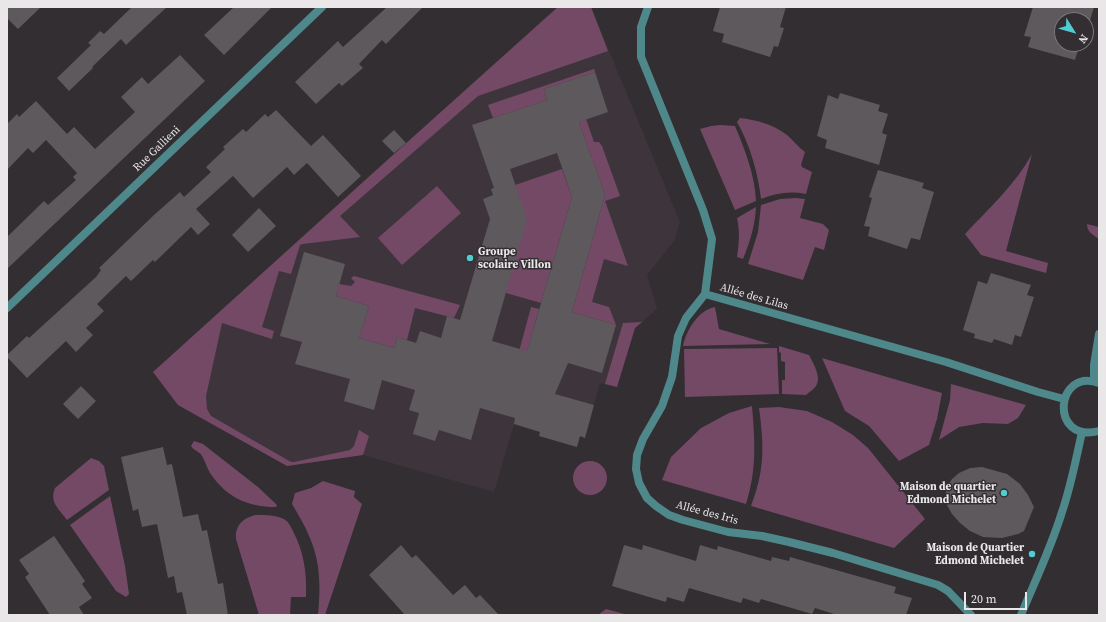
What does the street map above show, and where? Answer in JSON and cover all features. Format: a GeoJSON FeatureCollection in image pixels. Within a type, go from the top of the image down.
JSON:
{"type":"FeatureCollection","features":[{"type":"Feature","properties":{"kind":"street","name":"Rue Gallieni"},"geometry":{"type":"LineString","coordinates":[[7,308],[322,7]]}},
{"type":"Feature","properties":{"kind":"street","name":"Allée des Lilas"},"geometry":{"type":"LineString","coordinates":[[648,7],[640,26],[640,57],[700,204],[712,239],[705,294],[946,362],[1064,399]]}},
{"type":"Feature","properties":{"kind":"street","name":"Allée des Iris"},"geometry":{"type":"LineString","coordinates":[[705,294],[686,318],[678,336],[672,377],[662,406],[642,439],[636,469],[639,484],[647,498],[669,515],[683,520],[728,532],[762,536],[789,542],[938,585],[948,591],[971,615]]}},
{"type":"Feature","properties":{"kind":"street"},"geometry":{"type":"LineString","coordinates":[[1099,334],[1094,365],[1097,382],[1079,382],[1072,386],[1064,399],[1064,413],[1070,425],[1082,432],[1090,433],[1099,431]]}},
{"type":"Feature","properties":{"kind":"street"},"geometry":{"type":"LineString","coordinates":[[1021,615],[1050,548],[1062,513],[1070,486],[1082,432]]}},
{"type":"Feature","properties":{"kind":"shaded area","name":"Groupe scolaire Villon"},"geometry":{"type":"Polygon","coordinates":[[[557,7],[591,7],[680,222],[674,241],[647,275],[657,309],[635,328],[617,387],[600,383],[585,437],[580,436],[577,447],[539,436],[540,432],[514,424],[494,492],[363,455],[287,466],[178,405],[153,372],[557,7]]]}},
{"type":"Feature","properties":{"kind":"shaded area"},"geometry":{"type":"Polygon","coordinates":[[[558,7],[591,7],[608,51],[478,96],[340,216],[360,237],[300,245],[291,274],[279,271],[262,327],[274,331],[272,339],[222,323],[206,396],[207,409],[211,416],[291,462],[350,450],[354,446],[359,430],[369,436],[363,455],[287,466],[178,405],[153,372],[558,7]]]}},
{"type":"Feature","properties":{"kind":"shaded area"},"geometry":{"type":"Polygon","coordinates":[[[594,69],[595,72],[544,89],[547,100],[493,118],[488,105],[594,69]]]}},
{"type":"Feature","properties":{"kind":"shaded area"},"geometry":{"type":"Polygon","coordinates":[[[740,118],[758,121],[782,131],[805,152],[801,165],[812,172],[806,194],[783,193],[761,199],[753,159],[737,122],[740,118]]]}},
{"type":"Feature","properties":{"kind":"shaded area"},"geometry":{"type":"Polygon","coordinates":[[[586,119],[594,142],[599,142],[602,146],[620,196],[605,201],[628,266],[604,259],[592,302],[609,307],[616,325],[572,312],[605,195],[579,122],[586,119]]]}},
{"type":"Feature","properties":{"kind":"shaded area"},"geometry":{"type":"Polygon","coordinates":[[[720,125],[735,126],[746,153],[754,182],[756,201],[735,210],[700,129],[720,125]]]}},
{"type":"Feature","properties":{"kind":"shaded area"},"geometry":{"type":"Polygon","coordinates":[[[1032,154],[1006,251],[1048,263],[1046,273],[981,255],[965,234],[1010,186],[1032,154]]]}},
{"type":"Feature","properties":{"kind":"shaded area"},"geometry":{"type":"Polygon","coordinates":[[[562,169],[572,197],[541,303],[506,293],[515,185],[562,169]]]}},
{"type":"Feature","properties":{"kind":"shaded area"},"geometry":{"type":"Polygon","coordinates":[[[437,186],[461,213],[402,265],[378,238],[437,186]]]}},
{"type":"Feature","properties":{"kind":"shaded area"},"geometry":{"type":"Polygon","coordinates":[[[780,199],[805,199],[800,218],[823,224],[829,230],[824,250],[815,247],[803,280],[748,264],[758,232],[761,205],[780,199]]]}},
{"type":"Feature","properties":{"kind":"shaded area"},"geometry":{"type":"Polygon","coordinates":[[[756,207],[752,234],[743,259],[737,257],[739,228],[737,218],[756,207]]]}},
{"type":"Feature","properties":{"kind":"shaded area"},"geometry":{"type":"Polygon","coordinates":[[[1087,224],[1099,227],[1099,239],[1089,231],[1087,224]]]}},
{"type":"Feature","properties":{"kind":"shaded area"},"geometry":{"type":"Polygon","coordinates":[[[354,276],[460,305],[454,318],[415,308],[407,340],[397,337],[394,348],[359,338],[369,306],[336,296],[339,284],[351,286],[355,282],[351,278],[354,276]]]}},
{"type":"Feature","properties":{"kind":"shaded area"},"geometry":{"type":"Polygon","coordinates":[[[531,307],[539,309],[521,373],[514,370],[531,307]]]}},
{"type":"Feature","properties":{"kind":"shaded area"},"geometry":{"type":"Polygon","coordinates":[[[715,307],[719,329],[770,344],[683,346],[690,328],[698,317],[703,312],[715,307]]]}},
{"type":"Feature","properties":{"kind":"shaded area"},"geometry":{"type":"Polygon","coordinates":[[[642,322],[635,328],[617,387],[605,384],[623,323],[642,322]]]}},
{"type":"Feature","properties":{"kind":"shaded area"},"geometry":{"type":"Polygon","coordinates":[[[779,346],[809,355],[816,370],[818,382],[814,389],[806,395],[782,394],[782,380],[785,380],[785,362],[781,361],[779,346]]]}},
{"type":"Feature","properties":{"kind":"shaded area"},"geometry":{"type":"Polygon","coordinates":[[[777,348],[779,394],[685,397],[684,349],[777,348]]]}},
{"type":"Feature","properties":{"kind":"shaded area"},"geometry":{"type":"Polygon","coordinates":[[[822,358],[942,393],[937,419],[929,445],[899,461],[869,426],[845,411],[822,358]]]}},
{"type":"Feature","properties":{"kind":"shaded area"},"geometry":{"type":"Polygon","coordinates":[[[951,384],[1026,405],[1018,418],[1008,424],[983,423],[959,427],[939,440],[950,400],[951,384]]]}},
{"type":"Feature","properties":{"kind":"shaded area"},"geometry":{"type":"Polygon","coordinates":[[[752,406],[754,467],[746,504],[662,480],[671,457],[701,428],[729,413],[752,406]]]}},
{"type":"Feature","properties":{"kind":"shaded area"},"geometry":{"type":"Polygon","coordinates":[[[779,407],[807,411],[832,422],[853,435],[868,448],[925,519],[894,548],[751,506],[759,481],[762,457],[762,434],[759,408],[779,407]]]}},
{"type":"Feature","properties":{"kind":"shaded area"},"geometry":{"type":"Polygon","coordinates":[[[194,441],[203,444],[258,487],[277,505],[276,507],[265,507],[247,503],[230,494],[216,481],[210,473],[202,456],[191,446],[194,441]]]}},
{"type":"Feature","properties":{"kind":"shaded area"},"geometry":{"type":"Polygon","coordinates":[[[91,458],[99,461],[104,466],[109,490],[67,520],[58,509],[54,501],[53,493],[55,488],[91,458]]]}},
{"type":"Feature","properties":{"kind":"shaded area"},"geometry":{"type":"Polygon","coordinates":[[[587,461],[593,461],[597,462],[604,468],[607,478],[606,485],[600,492],[593,495],[587,495],[583,494],[576,488],[573,481],[573,475],[574,471],[580,464],[587,461]]]}},
{"type":"Feature","properties":{"kind":"shaded area"},"geometry":{"type":"Polygon","coordinates":[[[323,481],[355,491],[354,497],[362,504],[325,615],[318,615],[319,582],[314,548],[302,521],[292,504],[295,493],[311,488],[323,481]]]}},
{"type":"Feature","properties":{"kind":"shaded area"},"geometry":{"type":"Polygon","coordinates":[[[110,496],[125,566],[129,594],[126,597],[116,591],[70,525],[110,496]]]}},
{"type":"Feature","properties":{"kind":"shaded area"},"geometry":{"type":"Polygon","coordinates":[[[256,515],[274,516],[285,520],[291,528],[300,547],[305,571],[306,597],[291,597],[290,615],[259,615],[236,539],[238,526],[247,518],[256,515]]]}},
{"type":"Feature","properties":{"kind":"shaded area"},"geometry":{"type":"Polygon","coordinates":[[[606,609],[628,615],[598,615],[606,609]]]}},
{"type":"Feature","properties":{"kind":"building"},"geometry":{"type":"Polygon","coordinates":[[[7,7],[41,7],[18,29],[7,18],[7,7]]]}},
{"type":"Feature","properties":{"kind":"building"},"geometry":{"type":"Polygon","coordinates":[[[132,7],[167,7],[126,45],[121,39],[69,91],[57,78],[91,45],[88,43],[100,31],[104,34],[132,7]]]}},
{"type":"Feature","properties":{"kind":"building"},"geometry":{"type":"Polygon","coordinates":[[[234,7],[272,7],[224,55],[204,35],[234,7]]]}},
{"type":"Feature","properties":{"kind":"building"},"geometry":{"type":"Polygon","coordinates":[[[387,7],[423,7],[386,44],[382,40],[359,64],[363,68],[342,86],[339,83],[316,104],[295,82],[338,41],[343,47],[387,7]]]}},
{"type":"Feature","properties":{"kind":"building"},"geometry":{"type":"Polygon","coordinates":[[[720,7],[786,7],[780,27],[784,28],[778,47],[774,46],[770,57],[722,42],[724,34],[713,31],[720,7]]]}},
{"type":"Feature","properties":{"kind":"building"},"geometry":{"type":"Polygon","coordinates":[[[1033,7],[1094,7],[1093,12],[1054,12],[1054,52],[1077,52],[1075,60],[1028,47],[1031,37],[1024,36],[1033,7]]]}},
{"type":"Feature","properties":{"kind":"building"},"geometry":{"type":"Polygon","coordinates":[[[180,55],[205,81],[7,269],[7,237],[44,201],[48,205],[76,180],[73,177],[77,173],[46,140],[33,153],[28,148],[7,170],[7,124],[17,114],[19,117],[36,101],[67,134],[74,127],[95,149],[135,112],[121,97],[142,77],[148,84],[180,55]]]}},
{"type":"Feature","properties":{"kind":"building"},"geometry":{"type":"Polygon","coordinates":[[[595,72],[608,112],[579,122],[605,195],[572,312],[616,325],[602,373],[568,363],[555,394],[594,405],[585,438],[580,436],[577,447],[539,436],[540,432],[514,424],[515,418],[480,408],[471,440],[439,430],[435,441],[413,434],[419,413],[409,410],[415,390],[382,380],[374,410],[344,401],[350,379],[295,364],[302,342],[280,336],[304,252],[345,264],[336,296],[369,306],[359,338],[394,348],[397,337],[416,343],[420,331],[441,338],[447,316],[460,320],[490,219],[483,199],[493,195],[491,189],[494,188],[472,125],[547,100],[544,89],[595,72]],[[557,153],[510,169],[527,219],[492,341],[527,351],[572,197],[557,153]]]}},
{"type":"Feature","properties":{"kind":"building"},"geometry":{"type":"Polygon","coordinates":[[[840,93],[880,105],[878,111],[888,114],[882,133],[887,135],[879,165],[825,148],[827,140],[817,136],[828,95],[838,99],[840,93]]]}},
{"type":"Feature","properties":{"kind":"building"},"geometry":{"type":"Polygon","coordinates":[[[276,110],[311,146],[323,135],[361,176],[338,197],[307,163],[294,175],[287,167],[253,198],[233,176],[196,209],[210,224],[198,235],[191,227],[155,262],[153,260],[131,281],[126,276],[97,304],[104,311],[86,328],[93,335],[76,352],[66,341],[27,378],[7,357],[7,355],[27,336],[29,338],[96,277],[101,270],[99,268],[154,215],[180,192],[184,197],[211,172],[206,167],[225,149],[223,147],[243,129],[246,132],[265,114],[268,117],[276,110]]]}},
{"type":"Feature","properties":{"kind":"building"},"geometry":{"type":"Polygon","coordinates":[[[394,130],[406,143],[394,153],[382,141],[394,130]]]}},
{"type":"Feature","properties":{"kind":"building"},"geometry":{"type":"Polygon","coordinates":[[[878,170],[924,183],[922,188],[934,192],[920,240],[911,238],[907,249],[868,236],[870,227],[864,226],[872,198],[869,197],[878,170]]]}},
{"type":"Feature","properties":{"kind":"building"},"geometry":{"type":"Polygon","coordinates":[[[259,208],[276,226],[248,252],[232,235],[259,208]]]}},
{"type":"Feature","properties":{"kind":"building"},"geometry":{"type":"Polygon","coordinates":[[[991,273],[1031,285],[1027,295],[1034,297],[1021,337],[1015,335],[1012,345],[994,339],[992,343],[974,338],[975,334],[963,330],[978,281],[987,284],[991,273]]]}},
{"type":"Feature","properties":{"kind":"building"},"geometry":{"type":"Polygon","coordinates":[[[81,386],[96,401],[78,419],[63,404],[81,386]]]}},
{"type":"Feature","properties":{"kind":"building"},"geometry":{"type":"Polygon","coordinates":[[[163,447],[167,465],[172,464],[183,517],[198,514],[202,531],[207,530],[218,584],[223,583],[228,615],[187,615],[182,592],[177,593],[174,576],[168,578],[157,524],[142,527],[138,509],[133,511],[121,457],[163,447]]]}},
{"type":"Feature","properties":{"kind":"building"},"geometry":{"type":"Polygon","coordinates":[[[982,467],[1007,474],[1020,484],[1028,495],[1034,507],[1024,531],[1002,538],[983,537],[970,531],[952,514],[947,505],[945,496],[947,487],[952,479],[959,473],[970,468],[982,467]]]}},
{"type":"Feature","properties":{"kind":"building"},"geometry":{"type":"Polygon","coordinates":[[[54,536],[85,581],[82,584],[92,598],[79,607],[84,615],[50,615],[25,577],[29,574],[19,560],[54,536]]]}},
{"type":"Feature","properties":{"kind":"building"},"geometry":{"type":"Polygon","coordinates":[[[401,545],[412,558],[416,555],[453,595],[465,585],[476,598],[480,595],[499,615],[405,615],[369,575],[401,545]]]}},
{"type":"Feature","properties":{"kind":"building"},"geometry":{"type":"Polygon","coordinates":[[[624,545],[642,550],[643,545],[696,561],[700,545],[717,550],[718,546],[771,561],[772,557],[789,561],[790,557],[896,587],[894,593],[912,598],[906,615],[837,615],[815,608],[812,614],[761,599],[759,603],[743,598],[741,603],[689,588],[684,602],[667,597],[666,602],[612,586],[624,545]]]}},
{"type":"Feature","properties":{"kind":"place","name":"Groupe scolaire Villon"},"geometry":{"type":"Point","coordinates":[470,258]}},
{"type":"Feature","properties":{"kind":"place","name":"Maison de quartier Edmond Michelet"},"geometry":{"type":"Point","coordinates":[1004,493]}},
{"type":"Feature","properties":{"kind":"place","name":"Maison de Quartier Edmond Michelet"},"geometry":{"type":"Point","coordinates":[1032,554]}}]}
